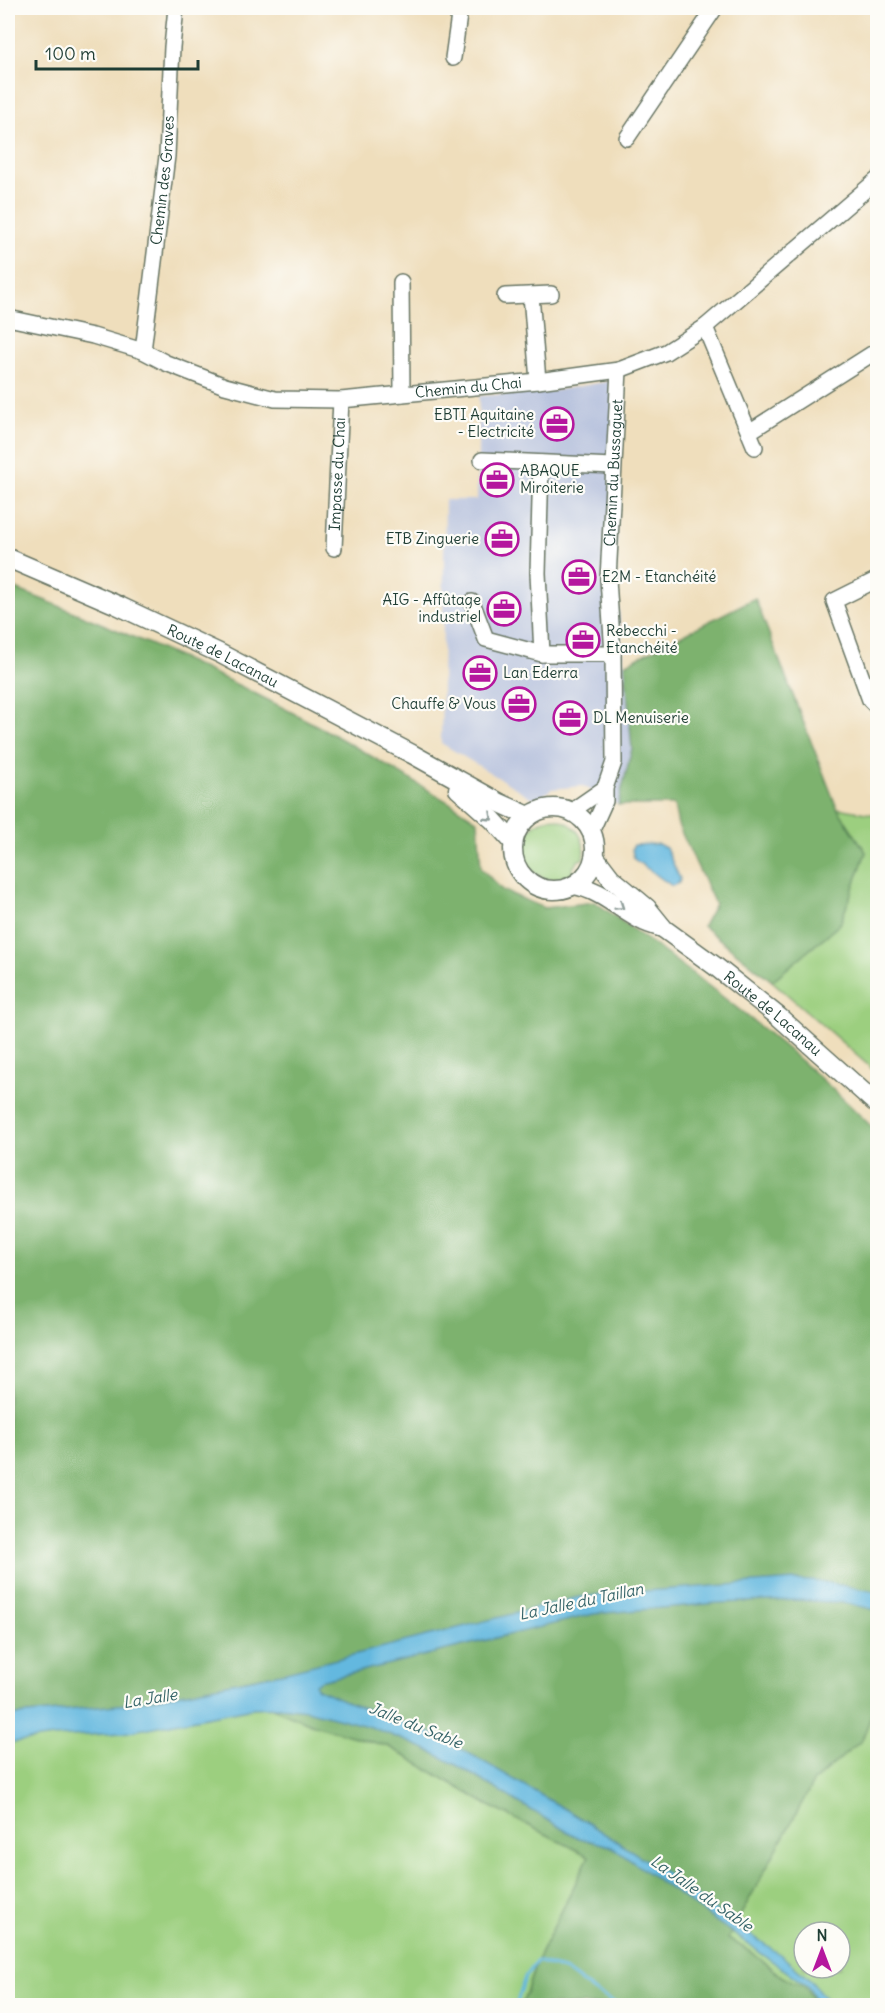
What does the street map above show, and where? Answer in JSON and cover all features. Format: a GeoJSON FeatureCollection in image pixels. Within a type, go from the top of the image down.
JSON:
{"type":"FeatureCollection","features":[{"type":"Feature","properties":{"kind":"main road","name":"Route de Lacanau"},"geometry":{"type":"LineString","coordinates":[[8,558],[117,605],[219,653],[432,766]]}},
{"type":"Feature","properties":{"kind":"main road"},"geometry":{"type":"LineString","coordinates":[[432,766],[500,803],[530,816]]}},
{"type":"Feature","properties":{"kind":"main road"},"geometry":{"type":"LineString","coordinates":[[432,766],[493,820],[513,842]]}},
{"type":"Feature","properties":{"kind":"main road"},"geometry":{"type":"LineString","coordinates":[[547,808],[560,808],[574,813],[584,820],[595,842],[595,857],[591,868],[584,878],[561,890],[545,890],[529,882],[517,868],[513,852],[513,842],[519,827],[530,816],[547,808]]}},
{"type":"Feature","properties":{"kind":"main road"},"geometry":{"type":"LineString","coordinates":[[595,857],[611,878],[646,908],[664,929]]}},
{"type":"Feature","properties":{"kind":"main road"},"geometry":{"type":"LineString","coordinates":[[574,885],[588,888],[642,921],[664,929]]}},
{"type":"Feature","properties":{"kind":"main road","name":"Route de Lacanau"},"geometry":{"type":"LineString","coordinates":[[664,929],[779,1017],[878,1105]]}},
{"type":"Feature","properties":{"kind":"street","name":"Chemin des Graves"},"geometry":{"type":"LineString","coordinates":[[143,351],[167,156],[176,8]]}},
{"type":"Feature","properties":{"kind":"street"},"geometry":{"type":"LineString","coordinates":[[453,58],[460,8]]}},
{"type":"Feature","properties":{"kind":"street"},"geometry":{"type":"LineString","coordinates":[[627,138],[715,8]]}},
{"type":"Feature","properties":{"kind":"street","name":"Chemin du Chai"},"geometry":{"type":"LineString","coordinates":[[8,318],[93,336],[143,351],[166,363],[225,386],[275,399],[341,400],[538,381],[619,370],[666,352],[705,327],[878,179]]}},
{"type":"Feature","properties":{"kind":"street"},"geometry":{"type":"LineString","coordinates":[[401,282],[402,394]]}},
{"type":"Feature","properties":{"kind":"street"},"geometry":{"type":"LineString","coordinates":[[505,296],[551,294]]}},
{"type":"Feature","properties":{"kind":"street"},"geometry":{"type":"LineString","coordinates":[[531,295],[538,381]]}},
{"type":"Feature","properties":{"kind":"street"},"geometry":{"type":"LineString","coordinates":[[705,327],[755,447]]}},
{"type":"Feature","properties":{"kind":"street"},"geometry":{"type":"LineString","coordinates":[[749,432],[878,350]]}},
{"type":"Feature","properties":{"kind":"street","name":"Chemin du Bussaguet"},"geometry":{"type":"LineString","coordinates":[[591,832],[604,801],[605,788],[614,762],[613,654],[608,579],[619,370]]}},
{"type":"Feature","properties":{"kind":"street","name":"Impasse du Chai"},"geometry":{"type":"LineString","coordinates":[[334,548],[341,400]]}},
{"type":"Feature","properties":{"kind":"street"},"geometry":{"type":"LineString","coordinates":[[482,460],[613,466]]}},
{"type":"Feature","properties":{"kind":"street"},"geometry":{"type":"LineString","coordinates":[[541,463],[538,573],[542,654]]}},
{"type":"Feature","properties":{"kind":"street"},"geometry":{"type":"LineString","coordinates":[[878,579],[834,601],[870,700],[878,708]]}},
{"type":"Feature","properties":{"kind":"street"},"geometry":{"type":"LineString","coordinates":[[472,602],[486,639],[542,654],[613,654]]}},
{"type":"Feature","properties":{"kind":"street"},"geometry":{"type":"LineString","coordinates":[[574,813],[579,806],[605,788]]}},
{"type":"Feature","properties":{"kind":"shaded area"},"geometry":{"type":"Polygon","coordinates":[[[622,379],[616,580],[632,749],[618,805],[583,786],[551,789],[537,801],[441,743],[445,500],[477,500],[479,396],[552,391],[622,379]]]}},
{"type":"Feature","properties":{"kind":"green space"},"geometry":{"type":"Polygon","coordinates":[[[8,586],[125,633],[277,704],[455,806],[478,821],[481,868],[502,890],[544,908],[595,902],[777,1040],[845,1100],[877,1132],[877,1701],[862,1740],[814,1781],[728,1938],[755,1955],[782,1977],[804,1986],[818,2005],[522,2005],[537,1961],[589,1856],[488,1805],[390,1747],[314,1725],[253,1700],[8,1736],[8,586]]]}},
{"type":"Feature","properties":{"kind":"green space"},"geometry":{"type":"Polygon","coordinates":[[[755,598],[837,808],[866,852],[840,924],[772,981],[703,926],[715,904],[678,825],[674,805],[618,805],[632,749],[625,664],[755,598]]]}},
{"type":"Feature","properties":{"kind":"green space"},"geometry":{"type":"Polygon","coordinates":[[[837,808],[877,815],[877,1073],[772,981],[840,924],[866,852],[837,808]]]}},
{"type":"Feature","properties":{"kind":"green space"},"geometry":{"type":"Polygon","coordinates":[[[553,818],[568,823],[578,832],[584,851],[583,859],[579,860],[572,869],[573,873],[557,879],[543,878],[532,871],[525,860],[523,847],[526,835],[536,824],[553,818]]]}},
{"type":"Feature","properties":{"kind":"green space"},"geometry":{"type":"Polygon","coordinates":[[[253,1700],[314,1725],[390,1747],[488,1805],[589,1856],[537,1960],[522,2005],[8,2005],[8,1736],[253,1700]]]}},
{"type":"Feature","properties":{"kind":"green space"},"geometry":{"type":"Polygon","coordinates":[[[877,1701],[877,2005],[818,2005],[804,1986],[782,1977],[755,1955],[728,1938],[814,1781],[862,1740],[877,1701]]]}},
{"type":"Feature","properties":{"kind":"water"},"geometry":{"type":"Polygon","coordinates":[[[658,844],[666,848],[680,879],[679,883],[672,886],[634,859],[632,849],[634,845],[658,844]]]}},
{"type":"Feature","properties":{"kind":"water","name":"La Jalle du Taillan"},"geometry":{"type":"Polygon","coordinates":[[[795,1580],[825,1582],[877,1592],[877,1610],[845,1603],[796,1600],[718,1603],[594,1614],[320,1681],[315,1684],[316,1688],[441,1737],[577,1816],[671,1876],[720,1914],[781,1955],[792,1965],[792,1975],[610,1846],[579,1838],[458,1766],[426,1749],[371,1727],[306,1710],[281,1707],[253,1708],[123,1733],[54,1737],[8,1743],[8,1716],[127,1704],[286,1672],[579,1597],[795,1580]]]}},
{"type":"Feature","properties":{"kind":"water"},"geometry":{"type":"Polygon","coordinates":[[[799,1980],[810,1980],[831,2005],[820,2005],[807,1986],[799,1980]]]}},
{"type":"Feature","properties":{"kind":"waterway"},"geometry":{"type":"LineString","coordinates":[[516,2006],[525,1977],[537,1961],[566,1971],[595,1992],[621,2006]]}},
{"type":"Feature","properties":{"kind":"place","name":"EBTI Aquitaine - Electricité"},"geometry":{"type":"Point","coordinates":[557,424]}},
{"type":"Feature","properties":{"kind":"place","name":"ABAQUE Miroiterie"},"geometry":{"type":"Point","coordinates":[497,480]}},
{"type":"Feature","properties":{"kind":"place","name":"ETB Zinguerie"},"geometry":{"type":"Point","coordinates":[502,539]}},
{"type":"Feature","properties":{"kind":"place","name":"E2M - Etanchéité"},"geometry":{"type":"Point","coordinates":[579,577]}},
{"type":"Feature","properties":{"kind":"place","name":"AIG - Affûtage industriel"},"geometry":{"type":"Point","coordinates":[504,609]}},
{"type":"Feature","properties":{"kind":"place","name":"Rebecchi - Etanchéité"},"geometry":{"type":"Point","coordinates":[583,640]}},
{"type":"Feature","properties":{"kind":"place","name":"Lan Ederra"},"geometry":{"type":"Point","coordinates":[480,673]}},
{"type":"Feature","properties":{"kind":"place","name":"Chauffe & Vous"},"geometry":{"type":"Point","coordinates":[519,704]}},
{"type":"Feature","properties":{"kind":"place","name":"DL Menuiserie"},"geometry":{"type":"Point","coordinates":[570,718]}},
{"type":"Feature","properties":{"kind":"water label","name":"La Jalle"},"geometry":{"type":"Point","coordinates":[150,1698]}},
{"type":"Feature","properties":{"kind":"water label","name":"Jalle du Sable"},"geometry":{"type":"Point","coordinates":[416,1725]}},
{"type":"Feature","properties":{"kind":"water label","name":"La Jalle du Sable"},"geometry":{"type":"Point","coordinates":[702,1893]}}]}
